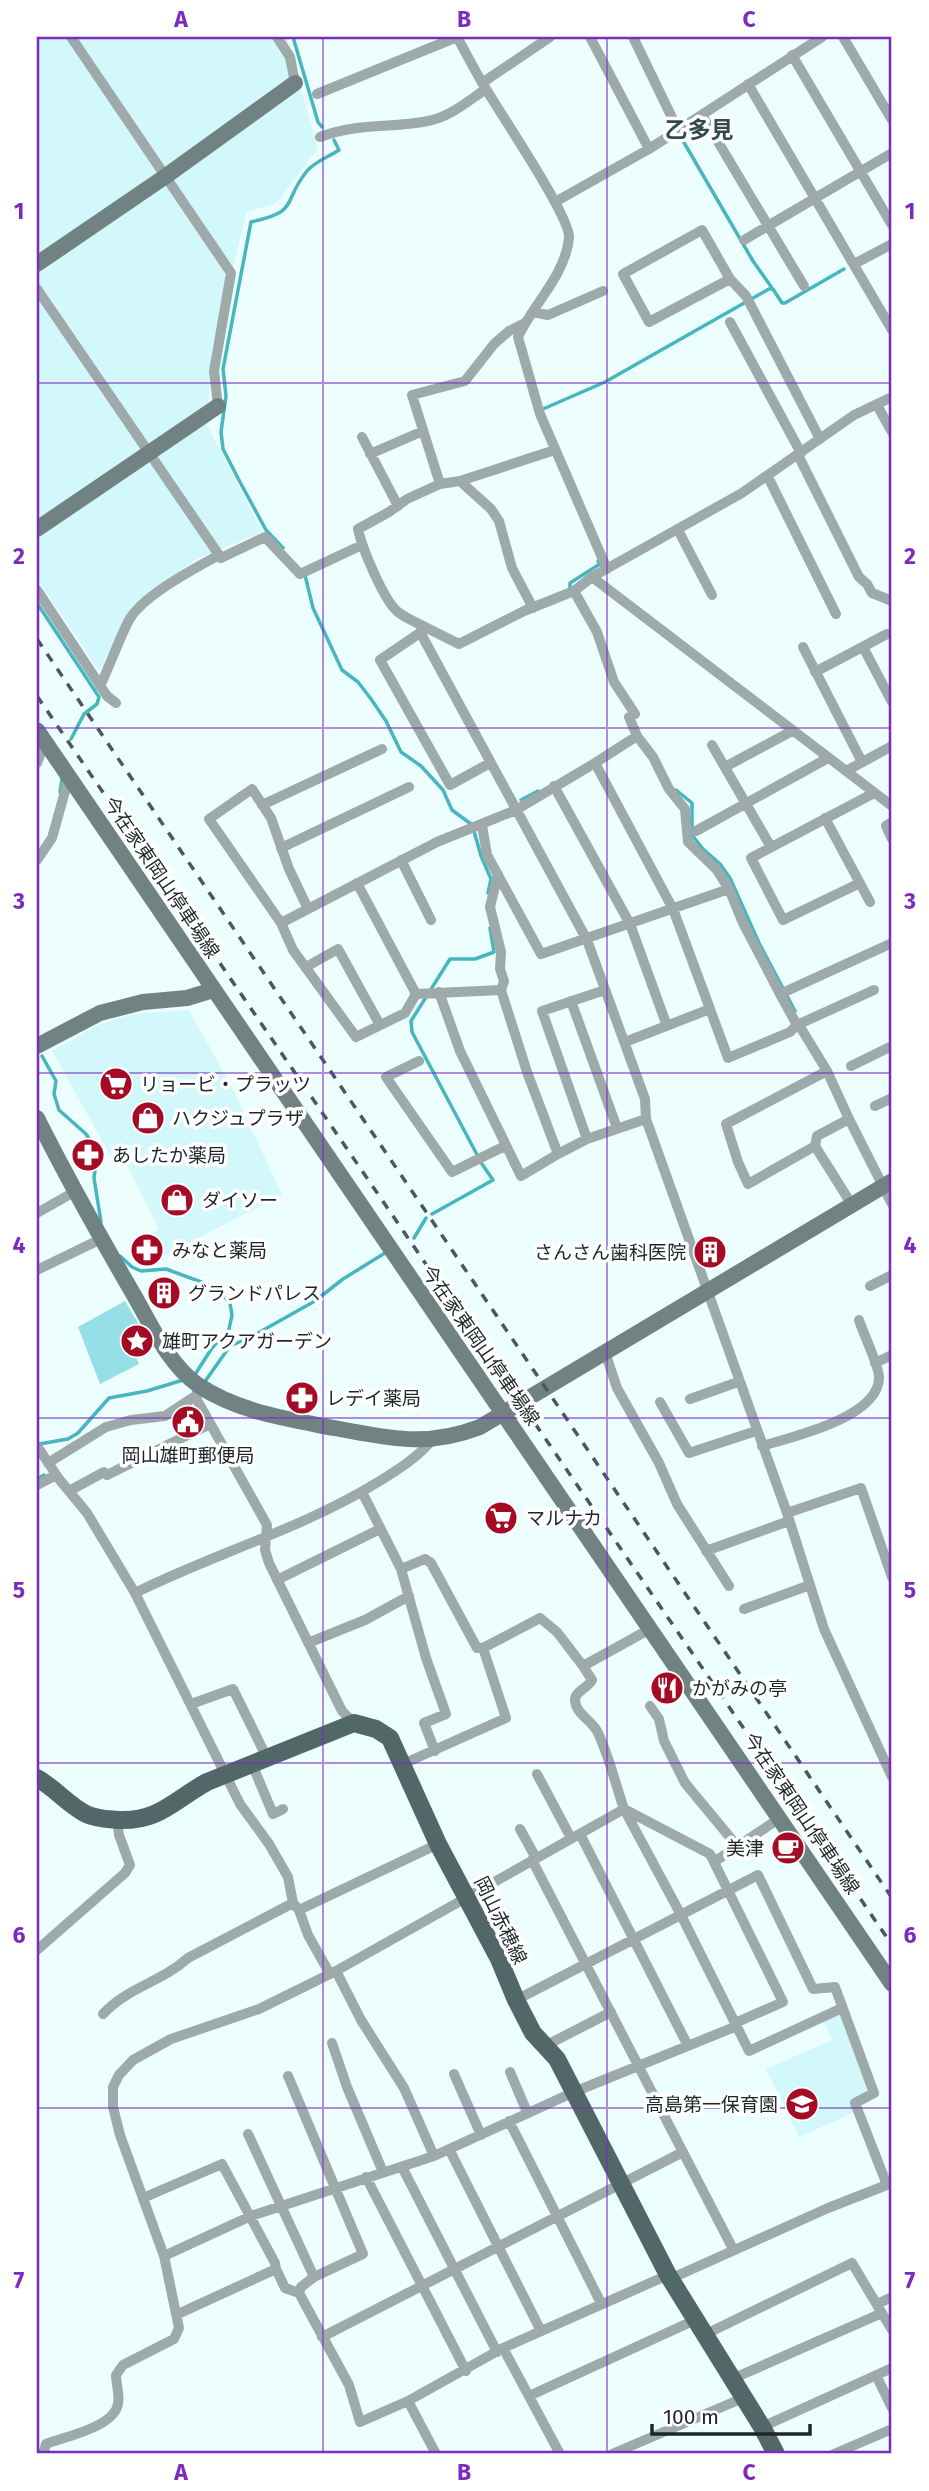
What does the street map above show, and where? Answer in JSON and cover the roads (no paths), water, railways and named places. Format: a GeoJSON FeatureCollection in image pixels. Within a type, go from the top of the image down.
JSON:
{"type":"FeatureCollection","features":[{"type":"Feature","properties":{"kind":"main road"},"geometry":{"type":"LineString","coordinates":[[37,1779],[87,1814],[101,1819],[144,1819],[165,1811],[190,1792],[226,1774],[354,1723]]}},
{"type":"Feature","properties":{"kind":"main road","name":"岡山赤穂線"},"geometry":{"type":"LineString","coordinates":[[354,1723],[376,1729],[390,1738],[438,1844],[468,1897],[533,2033],[556,2059],[669,2277],[776,2454]]}},
{"type":"Feature","properties":{"kind":"street"},"geometry":{"type":"LineString","coordinates":[[37,529],[218,406],[214,371],[231,273],[71,37]]}},
{"type":"Feature","properties":{"kind":"street"},"geometry":{"type":"LineString","coordinates":[[37,264],[295,83],[290,57],[277,37]]}},
{"type":"Feature","properties":{"kind":"street"},"geometry":{"type":"LineString","coordinates":[[317,94],[457,37],[555,202],[570,235],[561,267],[518,337],[552,451],[607,569]]}},
{"type":"Feature","properties":{"kind":"street"},"geometry":{"type":"LineString","coordinates":[[320,136],[358,126],[429,121],[448,115],[550,37]]}},
{"type":"Feature","properties":{"kind":"street"},"geometry":{"type":"LineString","coordinates":[[590,37],[649,149]]}},
{"type":"Feature","properties":{"kind":"street"},"geometry":{"type":"LineString","coordinates":[[633,37],[678,130]]}},
{"type":"Feature","properties":{"kind":"street"},"geometry":{"type":"LineString","coordinates":[[555,202],[649,149],[822,37]]}},
{"type":"Feature","properties":{"kind":"street"},"geometry":{"type":"LineString","coordinates":[[843,37],[892,120]]}},
{"type":"Feature","properties":{"kind":"street"},"geometry":{"type":"LineString","coordinates":[[792,55],[892,225]]}},
{"type":"Feature","properties":{"kind":"street"},"geometry":{"type":"LineString","coordinates":[[748,85],[892,330]]}},
{"type":"Feature","properties":{"kind":"street"},"geometry":{"type":"LineString","coordinates":[[702,115],[804,286]]}},
{"type":"Feature","properties":{"kind":"street"},"geometry":{"type":"LineString","coordinates":[[744,240],[892,153]]}},
{"type":"Feature","properties":{"kind":"street"},"geometry":{"type":"LineString","coordinates":[[730,279],[649,322],[623,274],[702,230],[730,279],[749,300],[820,439]]}},
{"type":"Feature","properties":{"kind":"street"},"geometry":{"type":"LineString","coordinates":[[854,264],[892,244]]}},
{"type":"Feature","properties":{"kind":"street"},"geometry":{"type":"LineString","coordinates":[[37,289],[221,558],[265,537],[305,573],[362,545]]}},
{"type":"Feature","properties":{"kind":"street"},"geometry":{"type":"LineString","coordinates":[[533,312],[548,316],[603,291]]}},
{"type":"Feature","properties":{"kind":"street"},"geometry":{"type":"LineString","coordinates":[[730,322],[800,454],[859,577],[872,593],[892,601]]}},
{"type":"Feature","properties":{"kind":"street"},"geometry":{"type":"LineString","coordinates":[[440,484],[412,395],[465,381],[494,344],[509,331],[525,323]]}},
{"type":"Feature","properties":{"kind":"street"},"geometry":{"type":"LineString","coordinates":[[552,451],[460,481],[440,484],[407,499],[358,529],[376,577],[396,611],[423,630],[459,644],[524,611],[572,592],[592,577],[768,477],[853,415],[892,397]]}},
{"type":"Feature","properties":{"kind":"street"},"geometry":{"type":"LineString","coordinates":[[877,405],[892,432]]}},
{"type":"Feature","properties":{"kind":"street"},"geometry":{"type":"LineString","coordinates":[[370,454],[423,431]]}},
{"type":"Feature","properties":{"kind":"street"},"geometry":{"type":"LineString","coordinates":[[362,437],[398,506]]}},
{"type":"Feature","properties":{"kind":"street"},"geometry":{"type":"LineString","coordinates":[[768,477],[836,614]]}},
{"type":"Feature","properties":{"kind":"street"},"geometry":{"type":"LineString","coordinates":[[460,481],[491,509],[499,521],[512,568],[533,608]]}},
{"type":"Feature","properties":{"kind":"street"},"geometry":{"type":"LineString","coordinates":[[678,530],[712,595]]}},
{"type":"Feature","properties":{"kind":"street"},"geometry":{"type":"LineString","coordinates":[[100,686],[127,622],[161,589],[219,555]]}},
{"type":"Feature","properties":{"kind":"street"},"geometry":{"type":"LineString","coordinates":[[592,577],[892,806]]}},
{"type":"Feature","properties":{"kind":"street"},"geometry":{"type":"LineString","coordinates":[[37,590],[100,686],[116,703]]}},
{"type":"Feature","properties":{"kind":"street"},"geometry":{"type":"LineString","coordinates":[[572,592],[597,632],[614,682],[635,713],[632,716],[636,734],[653,757],[669,789],[685,809],[688,842],[717,870],[729,889],[743,923],[827,1070],[849,1119],[888,1184],[892,1204]]}},
{"type":"Feature","properties":{"kind":"street"},"geometry":{"type":"LineString","coordinates":[[423,630],[490,762],[587,940],[645,1099],[646,1119],[788,1517],[824,1629],[892,1777]]}},
{"type":"Feature","properties":{"kind":"street"},"geometry":{"type":"LineString","coordinates":[[423,630],[380,660],[450,785],[490,762]]}},
{"type":"Feature","properties":{"kind":"street"},"geometry":{"type":"LineString","coordinates":[[816,672],[887,634]]}},
{"type":"Feature","properties":{"kind":"street"},"geometry":{"type":"LineString","coordinates":[[863,647],[892,702]]}},
{"type":"Feature","properties":{"kind":"street"},"geometry":{"type":"LineString","coordinates":[[803,648],[862,762]]}},
{"type":"Feature","properties":{"kind":"street"},"geometry":{"type":"LineString","coordinates":[[725,767],[792,731]]}},
{"type":"Feature","properties":{"kind":"street"},"geometry":{"type":"LineString","coordinates":[[281,923],[437,842],[516,810],[595,763],[636,734]]}},
{"type":"Feature","properties":{"kind":"street"},"geometry":{"type":"LineString","coordinates":[[37,763],[41,736]]}},
{"type":"Feature","properties":{"kind":"street","name":"今在家東岡山停車場線"},"geometry":{"type":"LineString","coordinates":[[41,736],[892,1984]]}},
{"type":"Feature","properties":{"kind":"street"},"geometry":{"type":"LineString","coordinates":[[712,745],[771,847]]}},
{"type":"Feature","properties":{"kind":"street"},"geometry":{"type":"LineString","coordinates":[[846,771],[892,746]]}},
{"type":"Feature","properties":{"kind":"street"},"geometry":{"type":"LineString","coordinates":[[262,805],[382,749]]}},
{"type":"Feature","properties":{"kind":"street"},"geometry":{"type":"LineString","coordinates":[[696,831],[828,758]]}},
{"type":"Feature","properties":{"kind":"street"},"geometry":{"type":"LineString","coordinates":[[595,763],[673,909],[729,1058],[790,1032],[800,1023],[874,990]]}},
{"type":"Feature","properties":{"kind":"street"},"geometry":{"type":"LineString","coordinates":[[37,860],[52,838],[69,778]]}},
{"type":"Feature","properties":{"kind":"street"},"geometry":{"type":"LineString","coordinates":[[554,786],[630,924],[667,1026]]}},
{"type":"Feature","properties":{"kind":"street"},"geometry":{"type":"LineString","coordinates":[[281,848],[409,787]]}},
{"type":"Feature","properties":{"kind":"street"},"geometry":{"type":"LineString","coordinates":[[308,909],[271,818],[252,789],[209,819],[281,923],[293,950],[356,1037],[405,1013],[428,993],[501,990]]}},
{"type":"Feature","properties":{"kind":"street"},"geometry":{"type":"LineString","coordinates":[[860,883],[783,920],[751,858],[874,793]]}},
{"type":"Feature","properties":{"kind":"street"},"geometry":{"type":"LineString","coordinates":[[825,818],[870,902]]}},
{"type":"Feature","properties":{"kind":"street"},"geometry":{"type":"LineString","coordinates":[[892,822],[886,826],[892,839]]}},
{"type":"Feature","properties":{"kind":"street"},"geometry":{"type":"LineString","coordinates":[[476,827],[487,855],[541,954],[729,889]]}},
{"type":"Feature","properties":{"kind":"street"},"geometry":{"type":"LineString","coordinates":[[401,860],[430,920]]}},
{"type":"Feature","properties":{"kind":"street"},"geometry":{"type":"LineString","coordinates":[[498,874],[490,907],[501,952],[500,969],[504,981],[501,990],[527,1072],[558,1154]]}},
{"type":"Feature","properties":{"kind":"street"},"geometry":{"type":"LineString","coordinates":[[357,883],[428,993],[460,1051],[521,1176],[587,1139],[646,1119]]}},
{"type":"Feature","properties":{"kind":"street"},"geometry":{"type":"LineString","coordinates":[[784,992],[892,943]]}},
{"type":"Feature","properties":{"kind":"street"},"geometry":{"type":"LineString","coordinates":[[306,967],[338,949],[380,1026]]}},
{"type":"Feature","properties":{"kind":"street"},"geometry":{"type":"LineString","coordinates":[[37,1046],[100,1013],[143,1002],[187,998],[213,990]]}},
{"type":"Feature","properties":{"kind":"street"},"geometry":{"type":"LineString","coordinates":[[587,1139],[542,1011],[605,990]]}},
{"type":"Feature","properties":{"kind":"street"},"geometry":{"type":"LineString","coordinates":[[571,1001],[617,1128]]}},
{"type":"Feature","properties":{"kind":"street"},"geometry":{"type":"LineString","coordinates":[[625,1042],[710,1009]]}},
{"type":"Feature","properties":{"kind":"street"},"geometry":{"type":"LineString","coordinates":[[851,1066],[892,1046]]}},
{"type":"Feature","properties":{"kind":"street"},"geometry":{"type":"LineString","coordinates":[[419,1061],[386,1077],[452,1172],[505,1146]]}},
{"type":"Feature","properties":{"kind":"street"},"geometry":{"type":"LineString","coordinates":[[815,1146],[748,1184],[726,1124],[827,1070]]}},
{"type":"Feature","properties":{"kind":"street"},"geometry":{"type":"LineString","coordinates":[[875,1105],[892,1098]]}},
{"type":"Feature","properties":{"kind":"street"},"geometry":{"type":"LineString","coordinates":[[37,1118],[74,1192],[162,1343],[197,1390],[290,1419],[400,1440],[433,1439],[480,1427],[888,1184]]}},
{"type":"Feature","properties":{"kind":"street"},"geometry":{"type":"LineString","coordinates":[[849,1119],[817,1136],[815,1146],[852,1206]]}},
{"type":"Feature","properties":{"kind":"street"},"geometry":{"type":"LineString","coordinates":[[37,1213],[74,1192]]}},
{"type":"Feature","properties":{"kind":"street"},"geometry":{"type":"LineString","coordinates":[[37,1270],[101,1239]]}},
{"type":"Feature","properties":{"kind":"street"},"geometry":{"type":"LineString","coordinates":[[870,1286],[892,1275]]}},
{"type":"Feature","properties":{"kind":"street"},"geometry":{"type":"LineString","coordinates":[[762,1446],[833,1423],[851,1414],[867,1401],[877,1388],[880,1376],[859,1320]]}},
{"type":"Feature","properties":{"kind":"street"},"geometry":{"type":"LineString","coordinates":[[605,1352],[617,1388],[659,1463],[677,1504],[729,1586]]}},
{"type":"Feature","properties":{"kind":"street"},"geometry":{"type":"LineString","coordinates":[[875,1363],[892,1355]]}},
{"type":"Feature","properties":{"kind":"street"},"geometry":{"type":"LineString","coordinates":[[690,1399],[738,1382]]}},
{"type":"Feature","properties":{"kind":"street"},"geometry":{"type":"LineString","coordinates":[[197,1390],[197,1400],[267,1525],[265,1550],[277,1580],[342,1711],[354,1723]]}},
{"type":"Feature","properties":{"kind":"street"},"geometry":{"type":"LineString","coordinates":[[48,1463],[106,1427],[124,1421],[165,1416],[197,1390]]}},
{"type":"Feature","properties":{"kind":"street"},"geometry":{"type":"LineString","coordinates":[[660,1402],[689,1453],[756,1431]]}},
{"type":"Feature","properties":{"kind":"street"},"geometry":{"type":"LineString","coordinates":[[69,1491],[104,1472],[107,1475],[210,1424]]}},
{"type":"Feature","properties":{"kind":"street"},"geometry":{"type":"LineString","coordinates":[[135,1593],[176,1573],[326,1512],[410,1462],[433,1439]]}},
{"type":"Feature","properties":{"kind":"street"},"geometry":{"type":"LineString","coordinates":[[37,1446],[56,1475],[87,1513],[135,1593],[240,1804],[269,1844],[288,1877],[296,1907],[308,1935],[404,2088],[434,2156]]}},
{"type":"Feature","properties":{"kind":"street"},"geometry":{"type":"LineString","coordinates":[[37,1485],[56,1475]]}},
{"type":"Feature","properties":{"kind":"street"},"geometry":{"type":"LineString","coordinates":[[706,1550],[861,1488],[890,1559],[892,1577]]}},
{"type":"Feature","properties":{"kind":"street"},"geometry":{"type":"LineString","coordinates":[[362,1492],[401,1569],[426,1658],[446,1714],[424,1723],[435,1751]]}},
{"type":"Feature","properties":{"kind":"street"},"geometry":{"type":"LineString","coordinates":[[277,1580],[380,1529]]}},
{"type":"Feature","properties":{"kind":"street"},"geometry":{"type":"LineString","coordinates":[[401,1569],[425,1559],[432,1563],[477,1648],[484,1648],[540,1618],[557,1632],[583,1666],[592,1681],[577,1694],[577,1708],[596,1728],[624,1808],[681,1914],[749,2051],[842,2008]]}},
{"type":"Feature","properties":{"kind":"street"},"geometry":{"type":"LineString","coordinates":[[744,1609],[810,1584]]}},
{"type":"Feature","properties":{"kind":"street"},"geometry":{"type":"LineString","coordinates":[[307,1643],[365,1620],[409,1596]]}},
{"type":"Feature","properties":{"kind":"street"},"geometry":{"type":"LineString","coordinates":[[583,1666],[650,1629]]}},
{"type":"Feature","properties":{"kind":"street"},"geometry":{"type":"LineString","coordinates":[[403,1764],[506,1718],[484,1648]]}},
{"type":"Feature","properties":{"kind":"street"},"geometry":{"type":"LineString","coordinates":[[191,1704],[233,1689],[259,1761],[273,1814],[283,1809]]}},
{"type":"Feature","properties":{"kind":"street"},"geometry":{"type":"LineString","coordinates":[[650,1706],[659,1720],[664,1741],[685,1783],[738,1847]]}},
{"type":"Feature","properties":{"kind":"street"},"geometry":{"type":"LineString","coordinates":[[537,1774],[576,1836],[634,1939],[688,2046]]}},
{"type":"Feature","properties":{"kind":"street"},"geometry":{"type":"LineString","coordinates":[[43,2454],[46,2444],[113,2417],[118,2403],[116,2375],[123,2365],[174,2339],[179,2328],[164,2256],[120,2134],[113,2107],[113,2087],[119,2075],[133,2060],[171,2039],[259,2009],[333,1973],[624,1808]]}},
{"type":"Feature","properties":{"kind":"street"},"geometry":{"type":"LineString","coordinates":[[164,2256],[251,2216],[434,2156],[527,2112],[688,2046],[783,2002],[710,1854],[624,1808]]}},
{"type":"Feature","properties":{"kind":"street"},"geometry":{"type":"LineString","coordinates":[[714,1862],[780,1818]]}},
{"type":"Feature","properties":{"kind":"street"},"geometry":{"type":"LineString","coordinates":[[37,1950],[125,1873],[130,1865],[119,1835],[117,1819]]}},
{"type":"Feature","properties":{"kind":"street"},"geometry":{"type":"LineString","coordinates":[[520,1829],[586,1964],[733,2249]]}},
{"type":"Feature","properties":{"kind":"street"},"geometry":{"type":"LineString","coordinates":[[103,2014],[117,1999],[173,1971],[188,1958],[438,1844]]}},
{"type":"Feature","properties":{"kind":"street"},"geometry":{"type":"LineString","coordinates":[[143,2198],[222,2164],[275,2263],[275,2269],[285,2288],[299,2293],[349,2385],[360,2422],[408,2401],[500,2350],[601,2303],[890,2184],[855,2103],[874,2093],[835,1987],[813,1989],[758,1875],[516,2000]]}},
{"type":"Feature","properties":{"kind":"street"},"geometry":{"type":"LineString","coordinates":[[543,2047],[611,2012]]}},
{"type":"Feature","properties":{"kind":"street"},"geometry":{"type":"LineString","coordinates":[[331,2043],[383,2172]]}},
{"type":"Feature","properties":{"kind":"street"},"geometry":{"type":"LineString","coordinates":[[510,2072],[527,2112]]}},
{"type":"Feature","properties":{"kind":"street"},"geometry":{"type":"LineString","coordinates":[[454,2074],[481,2135]]}},
{"type":"Feature","properties":{"kind":"street"},"geometry":{"type":"LineString","coordinates":[[288,2076],[363,2255],[314,2277],[299,2293]]}},
{"type":"Feature","properties":{"kind":"street"},"geometry":{"type":"LineString","coordinates":[[509,2121],[601,2303]]}},
{"type":"Feature","properties":{"kind":"street"},"geometry":{"type":"LineString","coordinates":[[248,2134],[314,2277]]}},
{"type":"Feature","properties":{"kind":"street"},"geometry":{"type":"LineString","coordinates":[[449,2149],[541,2331]]}},
{"type":"Feature","properties":{"kind":"street"},"geometry":{"type":"LineString","coordinates":[[322,2337],[684,2152]]}},
{"type":"Feature","properties":{"kind":"street"},"geometry":{"type":"LineString","coordinates":[[402,2166],[455,2268],[560,2454]]}},
{"type":"Feature","properties":{"kind":"street"},"geometry":{"type":"LineString","coordinates":[[366,2177],[466,2371]]}},
{"type":"Feature","properties":{"kind":"street"},"geometry":{"type":"LineString","coordinates":[[529,2396],[700,2328],[852,2263],[892,2330]]}},
{"type":"Feature","properties":{"kind":"street"},"geometry":{"type":"LineString","coordinates":[[178,2314],[275,2269]]}},
{"type":"Feature","properties":{"kind":"street"},"geometry":{"type":"LineString","coordinates":[[732,2379],[879,2309],[892,2297]]}},
{"type":"Feature","properties":{"kind":"street"},"geometry":{"type":"LineString","coordinates":[[762,2427],[892,2368]]}},
{"type":"Feature","properties":{"kind":"street"},"geometry":{"type":"LineString","coordinates":[[876,2375],[892,2408]]}},
{"type":"Feature","properties":{"kind":"street"},"geometry":{"type":"LineString","coordinates":[[612,2454],[743,2398]]}},
{"type":"Feature","properties":{"kind":"street"},"geometry":{"type":"LineString","coordinates":[[408,2401],[436,2454]]}},
{"type":"Feature","properties":{"kind":"street"},"geometry":{"type":"LineString","coordinates":[[834,2454],[892,2429]]}},
{"type":"Feature","properties":{"kind":"waterway"},"geometry":{"type":"LineString","coordinates":[[293,37],[318,122],[322,127]]}},
{"type":"Feature","properties":{"kind":"waterway"},"geometry":{"type":"LineString","coordinates":[[679,134],[753,261],[772,288]]}},
{"type":"Feature","properties":{"kind":"waterway"},"geometry":{"type":"LineString","coordinates":[[283,548],[266,530],[223,449],[221,432],[226,396],[223,369],[251,222],[267,218],[284,209],[307,171],[339,150],[334,140]]}},
{"type":"Feature","properties":{"kind":"waterway"},"geometry":{"type":"LineString","coordinates":[[543,409],[605,382],[769,289],[773,289],[782,303],[785,303],[844,269]]}},
{"type":"Feature","properties":{"kind":"waterway"},"geometry":{"type":"LineString","coordinates":[[570,589],[570,583],[600,564],[598,561]]}},
{"type":"Feature","properties":{"kind":"waterway"},"geometry":{"type":"LineString","coordinates":[[305,575],[313,608],[342,670],[358,682],[371,699],[386,721],[401,752],[421,766],[443,790],[452,810],[471,824]]}},
{"type":"Feature","properties":{"kind":"waterway"},"geometry":{"type":"LineString","coordinates":[[37,603],[99,697],[97,704],[84,714],[71,739]]}},
{"type":"Feature","properties":{"kind":"waterway"},"geometry":{"type":"LineString","coordinates":[[60,792],[62,779]]}},
{"type":"Feature","properties":{"kind":"waterway"},"geometry":{"type":"LineString","coordinates":[[676,790],[692,803],[692,827]]}},
{"type":"Feature","properties":{"kind":"waterway"},"geometry":{"type":"LineString","coordinates":[[521,800],[538,791]]}},
{"type":"Feature","properties":{"kind":"waterway"},"geometry":{"type":"LineString","coordinates":[[474,831],[491,879],[488,893]]}},
{"type":"Feature","properties":{"kind":"waterway"},"geometry":{"type":"LineString","coordinates":[[692,835],[730,878],[759,943],[795,1011]]}},
{"type":"Feature","properties":{"kind":"waterway"},"geometry":{"type":"LineString","coordinates":[[432,1214],[493,1180],[412,1032],[411,1021],[450,959],[475,959],[494,952],[490,928]]}},
{"type":"Feature","properties":{"kind":"waterway"},"geometry":{"type":"LineString","coordinates":[[42,1056],[56,1081],[54,1094],[59,1110],[86,1134],[97,1152],[94,1178],[101,1222]]}},
{"type":"Feature","properties":{"kind":"waterway"},"geometry":{"type":"LineString","coordinates":[[414,1238],[426,1218]]}},
{"type":"Feature","properties":{"kind":"waterway"},"geometry":{"type":"LineString","coordinates":[[206,1380],[230,1346],[315,1301],[343,1279],[385,1253]]}},
{"type":"Feature","properties":{"kind":"waterway"},"geometry":{"type":"LineString","coordinates":[[120,1256],[141,1271],[166,1269],[215,1287],[230,1303],[232,1315],[229,1329],[212,1348],[196,1373]]}},
{"type":"Feature","properties":{"kind":"waterway"},"geometry":{"type":"LineString","coordinates":[[39,1444],[68,1439],[78,1433],[109,1398],[147,1391],[183,1380]]}},
{"type":"Feature","properties":{"kind":"waterway"},"geometry":{"type":"LineString","coordinates":[[37,1479],[44,1475]]}},
{"type":"Feature","properties":{"kind":"railway"},"geometry":{"type":"LineString","coordinates":[[37,639],[892,1898]]}},
{"type":"Feature","properties":{"kind":"railway"},"geometry":{"type":"LineString","coordinates":[[37,696],[892,1945]]}},
{"type":"Feature","properties":{"kind":"place","name":"リョービ・プラッツ"},"geometry":{"type":"Point","coordinates":[116,1084]}},
{"type":"Feature","properties":{"kind":"place","name":"ハクジュプラザ"},"geometry":{"type":"Point","coordinates":[148,1118]}},
{"type":"Feature","properties":{"kind":"place","name":"あしたか薬局"},"geometry":{"type":"Point","coordinates":[88,1155]}},
{"type":"Feature","properties":{"kind":"place","name":"ダイソー"},"geometry":{"type":"Point","coordinates":[177,1200]}},
{"type":"Feature","properties":{"kind":"place","name":"みなと薬局"},"geometry":{"type":"Point","coordinates":[147,1250]}},
{"type":"Feature","properties":{"kind":"place","name":"さんさん歯科医院"},"geometry":{"type":"Point","coordinates":[710,1252]}},
{"type":"Feature","properties":{"kind":"place","name":"グランドパレス"},"geometry":{"type":"Point","coordinates":[164,1293]}},
{"type":"Feature","properties":{"kind":"place","name":"雄町アクアガーデン"},"geometry":{"type":"Point","coordinates":[137,1341]}},
{"type":"Feature","properties":{"kind":"place","name":"レデイ薬局"},"geometry":{"type":"Point","coordinates":[302,1398]}},
{"type":"Feature","properties":{"kind":"place","name":"岡山雄町郵便局"},"geometry":{"type":"Point","coordinates":[188,1422]}},
{"type":"Feature","properties":{"kind":"place","name":"マルナカ"},"geometry":{"type":"Point","coordinates":[501,1518]}},
{"type":"Feature","properties":{"kind":"place","name":"かがみの亭"},"geometry":{"type":"Point","coordinates":[667,1688]}},
{"type":"Feature","properties":{"kind":"place","name":"美津"},"geometry":{"type":"Point","coordinates":[788,1848]}},
{"type":"Feature","properties":{"kind":"place","name":"高島第一保育園"},"geometry":{"type":"Point","coordinates":[802,2104]}},
{"type":"Feature","properties":{"kind":"district","name":"乙多見"},"geometry":{"type":"Point","coordinates":[699,130]}}]}
